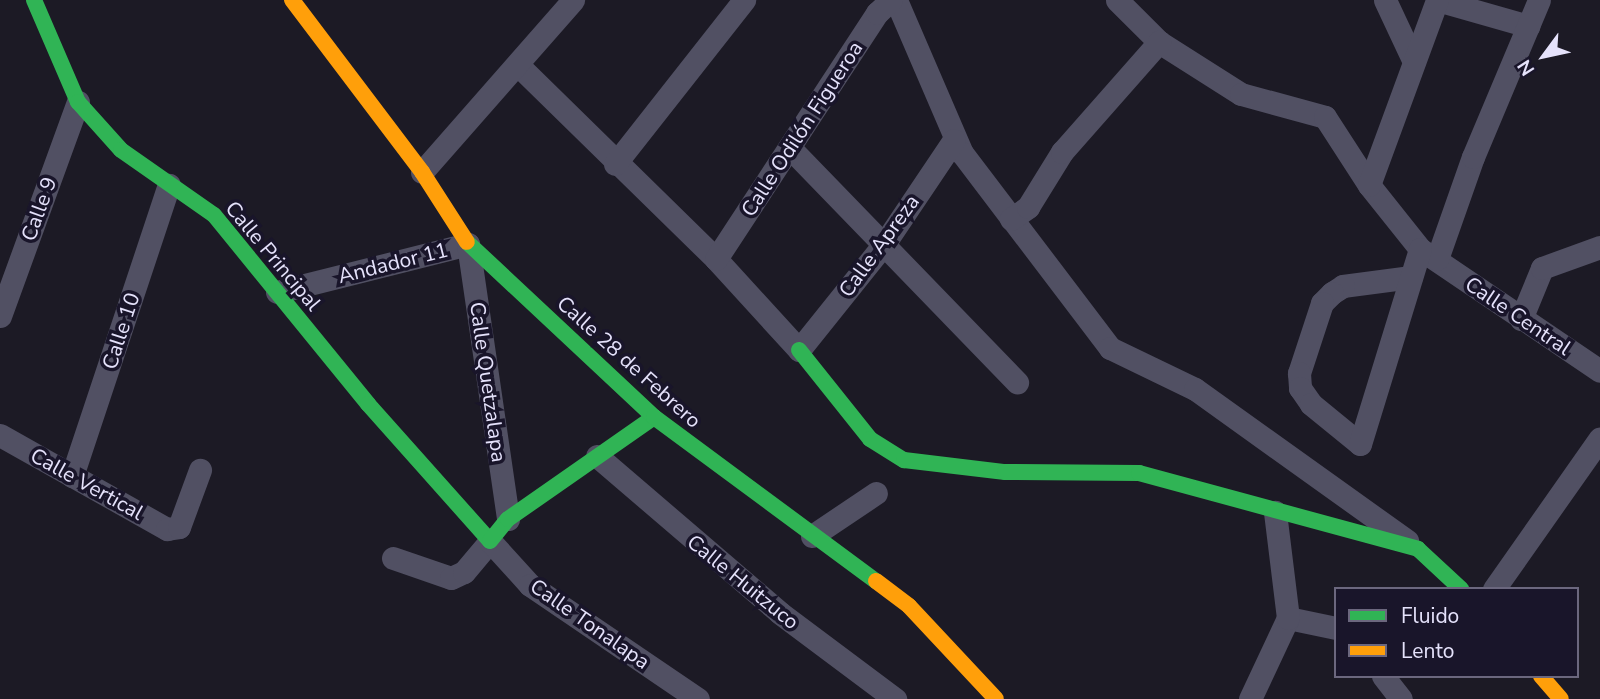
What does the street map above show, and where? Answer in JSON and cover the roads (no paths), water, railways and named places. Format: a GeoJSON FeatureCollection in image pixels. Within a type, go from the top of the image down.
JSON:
{"type":"FeatureCollection","features":[{"type":"Feature","properties":{"kind":"street","name":"Calle Principal"},"geometry":{"type":"LineString","coordinates":[[34,0],[78,102],[121,150],[214,215],[368,404],[490,541]]}},
{"type":"Feature","properties":{"kind":"street","name":"Calle 28 de Febrero"},"geometry":{"type":"LineString","coordinates":[[292,0],[422,172],[468,244],[654,417],[909,607],[996,699]]}},
{"type":"Feature","properties":{"kind":"street"},"geometry":{"type":"LineString","coordinates":[[422,172],[519,66],[573,0]]}},
{"type":"Feature","properties":{"kind":"street"},"geometry":{"type":"LineString","coordinates":[[615,164],[744,0]]}},
{"type":"Feature","properties":{"kind":"street"},"geometry":{"type":"LineString","coordinates":[[894,0],[954,140],[1110,348],[1195,389],[1418,549],[1459,587]]}},
{"type":"Feature","properties":{"kind":"street","name":"Calle Odilón Figueroa"},"geometry":{"type":"LineString","coordinates":[[716,259],[792,149],[877,13],[894,0]]}},
{"type":"Feature","properties":{"kind":"street","name":"Calle Central"},"geometry":{"type":"LineString","coordinates":[[1117,0],[1160,42],[1241,94],[1325,117],[1369,185],[1428,254],[1600,371]]}},
{"type":"Feature","properties":{"kind":"street"},"geometry":{"type":"LineString","coordinates":[[1385,0],[1414,62]]}},
{"type":"Feature","properties":{"kind":"street"},"geometry":{"type":"LineString","coordinates":[[1369,185],[1437,0],[1528,26]]}},
{"type":"Feature","properties":{"kind":"street"},"geometry":{"type":"LineString","coordinates":[[1411,277],[1343,286],[1332,293],[1322,303],[1299,373],[1300,388],[1311,404],[1360,444],[1411,277],[1428,254],[1539,0]]}},
{"type":"Feature","properties":{"kind":"street"},"geometry":{"type":"LineString","coordinates":[[1011,219],[1028,207],[1062,152],[1160,42]]}},
{"type":"Feature","properties":{"kind":"street"},"geometry":{"type":"LineString","coordinates":[[519,66],[615,164],[716,259],[799,350],[870,439],[904,460],[1005,472],[1139,473],[1418,549]]}},
{"type":"Feature","properties":{"kind":"street","name":"Calle 9"},"geometry":{"type":"LineString","coordinates":[[0,316],[78,102]]}},
{"type":"Feature","properties":{"kind":"street","name":"Calle Apreza"},"geometry":{"type":"LineString","coordinates":[[799,350],[884,244],[954,140]]}},
{"type":"Feature","properties":{"kind":"street"},"geometry":{"type":"LineString","coordinates":[[792,149],[1017,382]]}},
{"type":"Feature","properties":{"kind":"street","name":"Calle 10"},"geometry":{"type":"LineString","coordinates":[[72,476],[169,185]]}},
{"type":"Feature","properties":{"kind":"street","name":"Andador 11"},"geometry":{"type":"LineString","coordinates":[[277,292],[468,244]]}},
{"type":"Feature","properties":{"kind":"street","name":"Calle Quetzalapa"},"geometry":{"type":"LineString","coordinates":[[468,244],[508,519]]}},
{"type":"Feature","properties":{"kind":"street"},"geometry":{"type":"LineString","coordinates":[[1521,319],[1542,268],[1600,247]]}},
{"type":"Feature","properties":{"kind":"street"},"geometry":{"type":"LineString","coordinates":[[393,558],[451,579],[464,572],[508,519],[654,417]]}},
{"type":"Feature","properties":{"kind":"street","name":"Calle Vertical"},"geometry":{"type":"LineString","coordinates":[[0,435],[175,530],[200,470]]}},
{"type":"Feature","properties":{"kind":"street"},"geometry":{"type":"LineString","coordinates":[[1495,587],[1600,438]]}},
{"type":"Feature","properties":{"kind":"street","name":"Calle Huitzuco"},"geometry":{"type":"LineString","coordinates":[[597,456],[769,604],[895,699]]}},
{"type":"Feature","properties":{"kind":"street"},"geometry":{"type":"LineString","coordinates":[[812,536],[876,493]]}},
{"type":"Feature","properties":{"kind":"street"},"geometry":{"type":"LineString","coordinates":[[1250,699],[1288,618],[1275,512]]}},
{"type":"Feature","properties":{"kind":"street","name":"Calle Tonalapa"},"geometry":{"type":"LineString","coordinates":[[490,541],[539,592],[698,699]]}},
{"type":"Feature","properties":{"kind":"street"},"geometry":{"type":"LineString","coordinates":[[1288,618],[1334,628]]}},
{"type":"Feature","properties":{"kind":"street"},"geometry":{"type":"LineString","coordinates":[[1543,678],[1562,699]]}}]}
